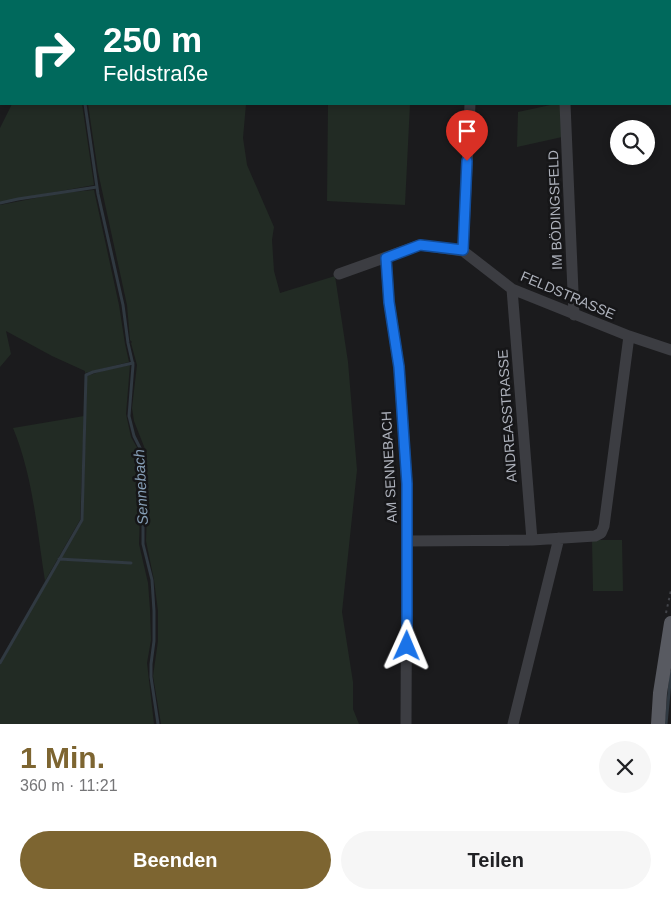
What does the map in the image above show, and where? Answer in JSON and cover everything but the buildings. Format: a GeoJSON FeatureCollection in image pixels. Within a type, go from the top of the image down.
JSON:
{"type":"FeatureCollection","features":[{"type":"Feature","properties":{"kind":"main road"},"geometry":{"type":"LineString","coordinates":[[658,724],[660,694],[671,624]]}},
{"type":"Feature","properties":{"kind":"street"},"geometry":{"type":"LineString","coordinates":[[339,274],[420,245],[463,250],[470,105]]}},
{"type":"Feature","properties":{"kind":"street","name":"IM BÖDINGSFELD"},"geometry":{"type":"LineString","coordinates":[[565,105],[574,315]]}},
{"type":"Feature","properties":{"kind":"street","name":"FELDSTRASSE"},"geometry":{"type":"LineString","coordinates":[[463,250],[512,289],[574,315],[671,350]]}},
{"type":"Feature","properties":{"kind":"street","name":"AM SENNEBACH"},"geometry":{"type":"LineString","coordinates":[[386,258],[389,302],[399,367],[407,484],[406,724]]}},
{"type":"Feature","properties":{"kind":"street","name":"ANDREASSTRASSE"},"geometry":{"type":"LineString","coordinates":[[512,289],[532,540]]}},
{"type":"Feature","properties":{"kind":"street"},"geometry":{"type":"LineString","coordinates":[[407,541],[532,540],[595,536],[601,533],[604,526],[629,336]]}},
{"type":"Feature","properties":{"kind":"street"},"geometry":{"type":"LineString","coordinates":[[513,724],[559,538]]}},
{"type":"Feature","properties":{"kind":"shaded area"},"geometry":{"type":"Polygon","coordinates":[[[12,105],[82,105],[94,185],[0,202],[0,128],[12,105]]]}},
{"type":"Feature","properties":{"kind":"shaded area"},"geometry":{"type":"Polygon","coordinates":[[[88,105],[246,105],[243,138],[247,165],[274,227],[272,240],[274,271],[280,293],[335,276],[348,362],[357,470],[342,612],[353,682],[353,709],[359,724],[161,724],[153,676],[158,641],[158,611],[146,541],[145,449],[134,421],[132,408],[137,365],[130,340],[127,305],[98,172],[88,105]]]}},
{"type":"Feature","properties":{"kind":"shaded area"},"geometry":{"type":"Polygon","coordinates":[[[328,105],[410,105],[405,205],[327,201],[328,105]]]}},
{"type":"Feature","properties":{"kind":"shaded area"},"geometry":{"type":"Polygon","coordinates":[[[550,105],[561,105],[562,137],[517,147],[518,112],[550,105]]]}},
{"type":"Feature","properties":{"kind":"shaded area"},"geometry":{"type":"Polygon","coordinates":[[[94,190],[119,305],[129,362],[85,373],[85,371],[52,356],[6,331],[11,354],[0,367],[0,205],[61,193],[94,190]]]}},
{"type":"Feature","properties":{"kind":"shaded area"},"geometry":{"type":"Polygon","coordinates":[[[130,365],[126,414],[131,437],[139,451],[136,495],[140,515],[139,544],[148,583],[151,640],[147,663],[154,724],[0,724],[0,665],[59,560],[132,564],[131,562],[60,558],[83,521],[87,376],[130,365]]]}},
{"type":"Feature","properties":{"kind":"shaded area"},"geometry":{"type":"Polygon","coordinates":[[[84,416],[80,520],[45,581],[30,484],[13,428],[84,416]]]}},
{"type":"Feature","properties":{"kind":"shaded area"},"geometry":{"type":"Polygon","coordinates":[[[592,540],[622,540],[623,591],[593,591],[592,540]]]}},
{"type":"Feature","properties":{"kind":"waterway","name":"Sennebach"},"geometry":{"type":"LineString","coordinates":[[85,105],[98,194],[123,305],[133,365],[129,416],[134,436],[141,450],[140,496],[143,514],[143,544],[152,580],[154,611],[151,677],[158,724]]}},
{"type":"Feature","properties":{"kind":"waterway"},"geometry":{"type":"LineString","coordinates":[[0,203],[97,187]]}},
{"type":"Feature","properties":{"kind":"waterway"},"geometry":{"type":"LineString","coordinates":[[0,663],[82,520],[86,375],[133,363]]}},
{"type":"Feature","properties":{"kind":"waterway"},"geometry":{"type":"LineString","coordinates":[[59,559],[131,563]]}},
{"type":"Feature","properties":{"kind":"waterway"},"geometry":{"type":"LineString","coordinates":[[666,724],[671,672]]}},
{"type":"Feature","properties":{"kind":"route"},"geometry":{"type":"LineString","coordinates":[[407,646],[407,484],[399,367],[389,302],[386,258],[420,245],[463,250],[467,161]]}}]}
